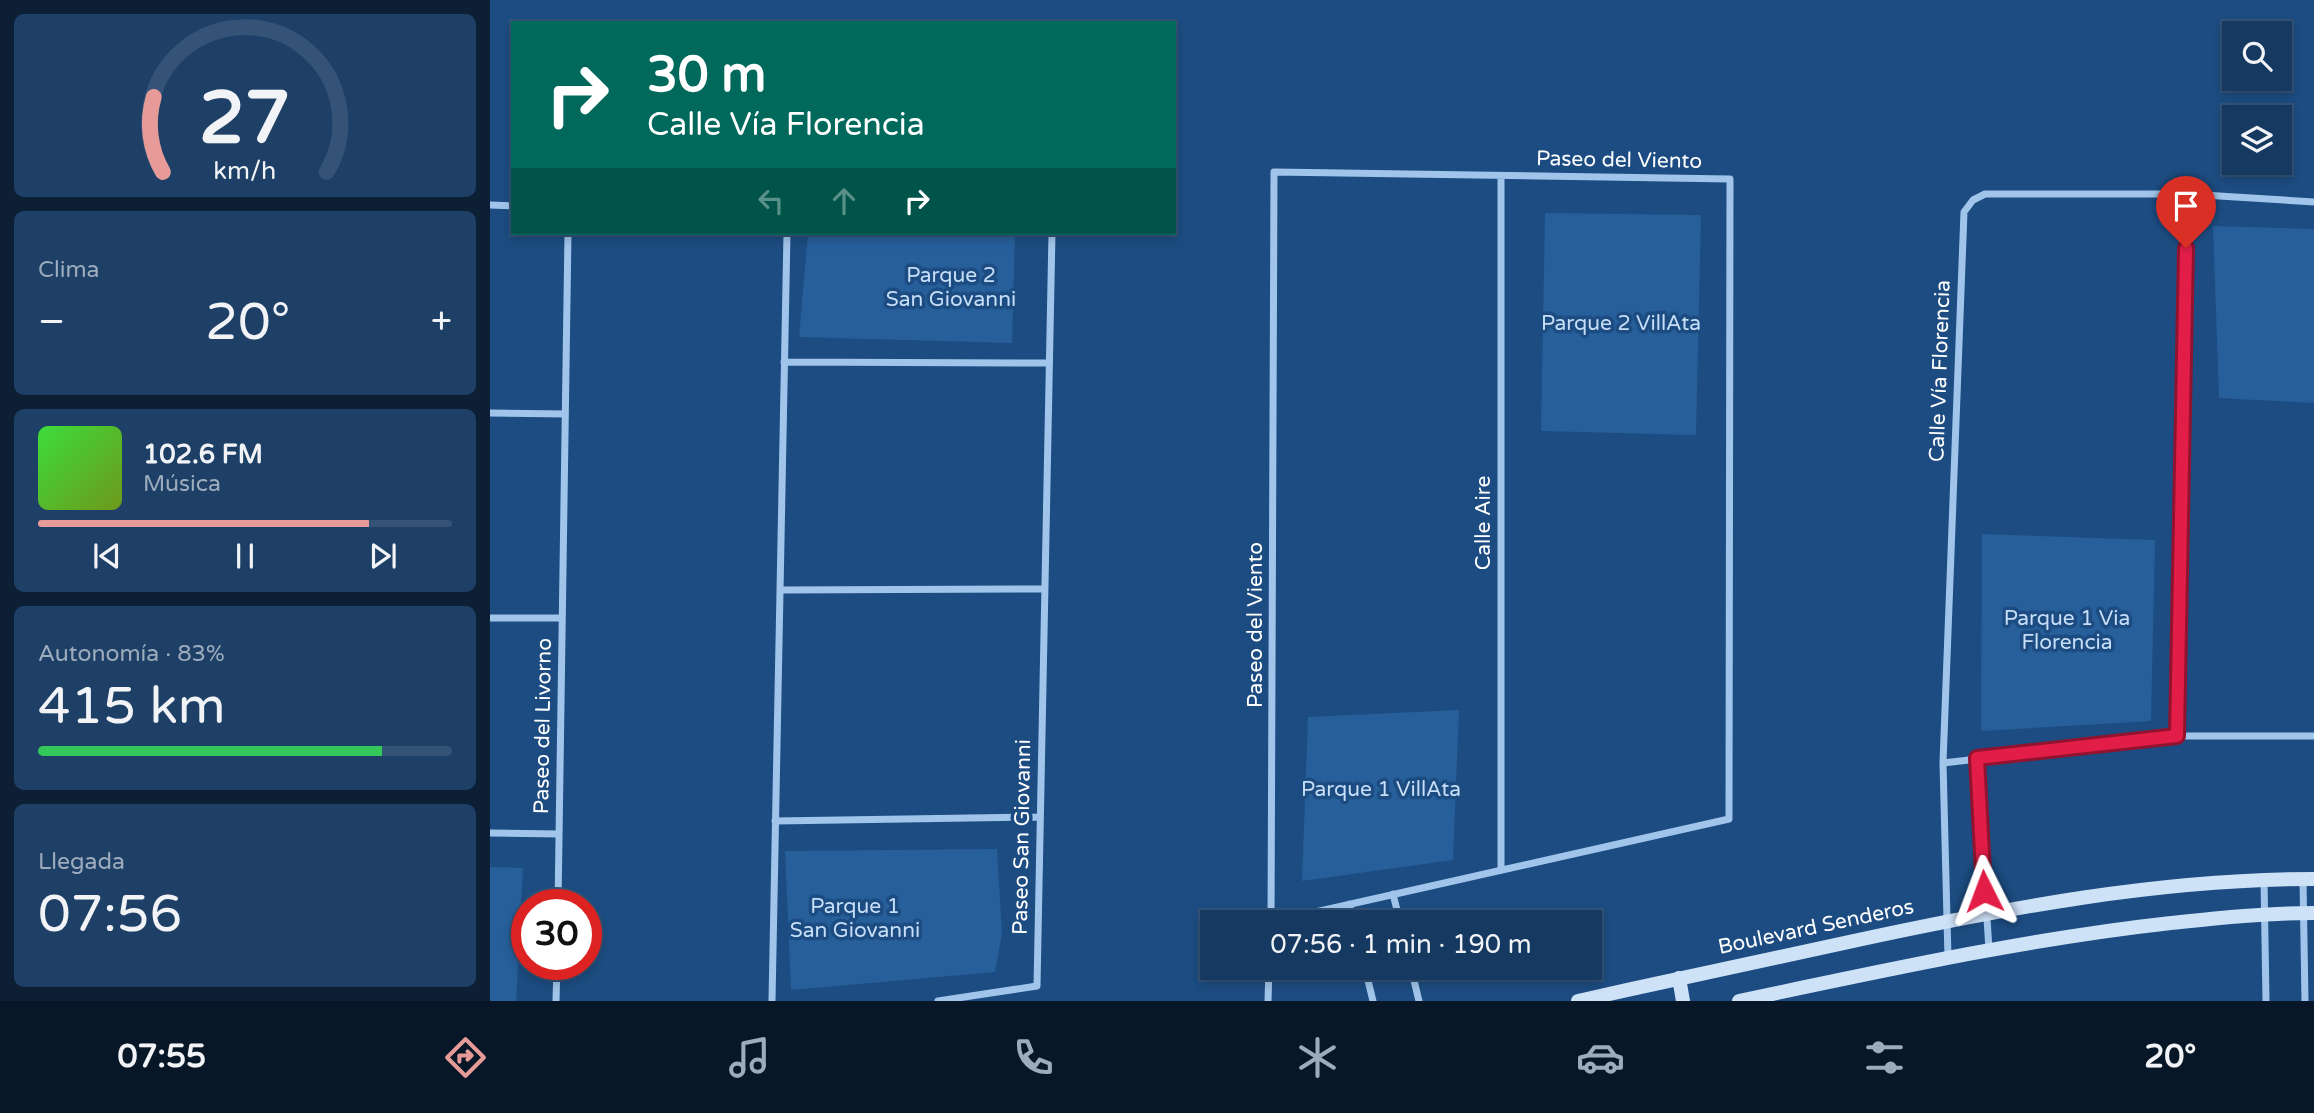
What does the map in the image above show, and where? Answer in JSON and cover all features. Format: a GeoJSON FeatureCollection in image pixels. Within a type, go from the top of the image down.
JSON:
{"type":"FeatureCollection","features":[{"type":"Feature","properties":{"kind":"main road","name":"Boulevard Senderos"},"geometry":{"type":"LineString","coordinates":[[1578,1001],[1986,913],[2105,894],[2264,878],[2308,879]]}},
{"type":"Feature","properties":{"kind":"main road"},"geometry":{"type":"LineString","coordinates":[[1739,1001],[1989,950],[2123,929],[2264,914],[2308,913]]}},
{"type":"Feature","properties":{"kind":"main road"},"geometry":{"type":"LineString","coordinates":[[1679,978],[1683,1001]]}},
{"type":"Feature","properties":{"kind":"street","name":"Paseo del Viento"},"geometry":{"type":"LineString","coordinates":[[1271,910],[1274,172],[1730,179],[1729,819],[1323,910]]}},
{"type":"Feature","properties":{"kind":"street","name":"Calle Aire"},"geometry":{"type":"LineString","coordinates":[[1501,176],[1501,870]]}},
{"type":"Feature","properties":{"kind":"street","name":"Calle Vía Florencia"},"geometry":{"type":"LineString","coordinates":[[1948,958],[1943,763],[1964,212],[1973,200],[1985,194],[2187,194],[2314,202]]}},
{"type":"Feature","properties":{"kind":"street"},"geometry":{"type":"LineString","coordinates":[[2177,736],[2187,194]]}},
{"type":"Feature","properties":{"kind":"street"},"geometry":{"type":"LineString","coordinates":[[490,205],[511,205]]}},
{"type":"Feature","properties":{"kind":"street","name":"Paseo del Livorno"},"geometry":{"type":"LineString","coordinates":[[558,889],[568,235]]}},
{"type":"Feature","properties":{"kind":"street"},"geometry":{"type":"LineString","coordinates":[[772,1001],[787,235]]}},
{"type":"Feature","properties":{"kind":"street","name":"Paseo San Giovanni"},"geometry":{"type":"LineString","coordinates":[[938,1001],[1037,986],[1052,235]]}},
{"type":"Feature","properties":{"kind":"street"},"geometry":{"type":"LineString","coordinates":[[784,362],[1049,363]]}},
{"type":"Feature","properties":{"kind":"street"},"geometry":{"type":"LineString","coordinates":[[490,413],[565,414]]}},
{"type":"Feature","properties":{"kind":"street"},"geometry":{"type":"LineString","coordinates":[[780,590],[1045,589]]}},
{"type":"Feature","properties":{"kind":"street","name":"Paseo del Livorno"},"geometry":{"type":"LineString","coordinates":[[490,618],[562,618]]}},
{"type":"Feature","properties":{"kind":"street"},"geometry":{"type":"LineString","coordinates":[[1943,763],[2177,736],[2314,736]]}},
{"type":"Feature","properties":{"kind":"street"},"geometry":{"type":"LineString","coordinates":[[1977,758],[1989,950]]}},
{"type":"Feature","properties":{"kind":"street"},"geometry":{"type":"LineString","coordinates":[[775,821],[1040,817]]}},
{"type":"Feature","properties":{"kind":"street","name":"Paseo del Livorno"},"geometry":{"type":"LineString","coordinates":[[490,833],[558,834]]}},
{"type":"Feature","properties":{"kind":"street"},"geometry":{"type":"LineString","coordinates":[[2264,878],[2266,1001]]}},
{"type":"Feature","properties":{"kind":"street"},"geometry":{"type":"LineString","coordinates":[[2305,1001],[2308,879]]}},
{"type":"Feature","properties":{"kind":"street"},"geometry":{"type":"LineString","coordinates":[[1393,894],[1397,910]]}},
{"type":"Feature","properties":{"kind":"street"},"geometry":{"type":"LineString","coordinates":[[1349,904],[1351,910]]}},
{"type":"Feature","properties":{"kind":"street"},"geometry":{"type":"LineString","coordinates":[[556,1001],[557,980]]}},
{"type":"Feature","properties":{"kind":"street"},"geometry":{"type":"LineString","coordinates":[[1268,1001],[1269,980]]}},
{"type":"Feature","properties":{"kind":"street"},"geometry":{"type":"LineString","coordinates":[[1367,980],[1373,1001]]}},
{"type":"Feature","properties":{"kind":"street"},"geometry":{"type":"LineString","coordinates":[[1414,980],[1419,1001]]}},
{"type":"Feature","properties":{"kind":"green space","name":"Parque 2 VillAta"},"geometry":{"type":"Polygon","coordinates":[[[1545,213],[1701,215],[1696,435],[1541,431],[1545,213]]]}},
{"type":"Feature","properties":{"kind":"green space"},"geometry":{"type":"Polygon","coordinates":[[[2213,226],[2314,229],[2314,403],[2219,398],[2213,226]]]}},
{"type":"Feature","properties":{"kind":"green space","name":"Parque 2 San Giovanni"},"geometry":{"type":"Polygon","coordinates":[[[808,235],[1015,235],[1012,343],[799,337],[808,235]]]}},
{"type":"Feature","properties":{"kind":"green space","name":"Parque 1 Via Florencia"},"geometry":{"type":"Polygon","coordinates":[[[1982,534],[2155,540],[2151,721],[1981,731],[1982,534]]]}},
{"type":"Feature","properties":{"kind":"green space","name":"Parque 1 VillAta"},"geometry":{"type":"Polygon","coordinates":[[[1459,710],[1453,860],[1302,881],[1308,717],[1459,710]]]}},
{"type":"Feature","properties":{"kind":"green space","name":"Parque 1 San Giovanni"},"geometry":{"type":"Polygon","coordinates":[[[997,849],[1002,933],[995,972],[791,990],[785,851],[997,849]]]}},
{"type":"Feature","properties":{"kind":"green space"},"geometry":{"type":"Polygon","coordinates":[[[490,867],[523,868],[522,889],[511,889],[511,980],[517,980],[516,1001],[490,1001],[490,867]]]}},
{"type":"Feature","properties":{"kind":"route"},"geometry":{"type":"LineString","coordinates":[[1984,891],[1977,758],[2177,736],[2186,248]]}}]}
